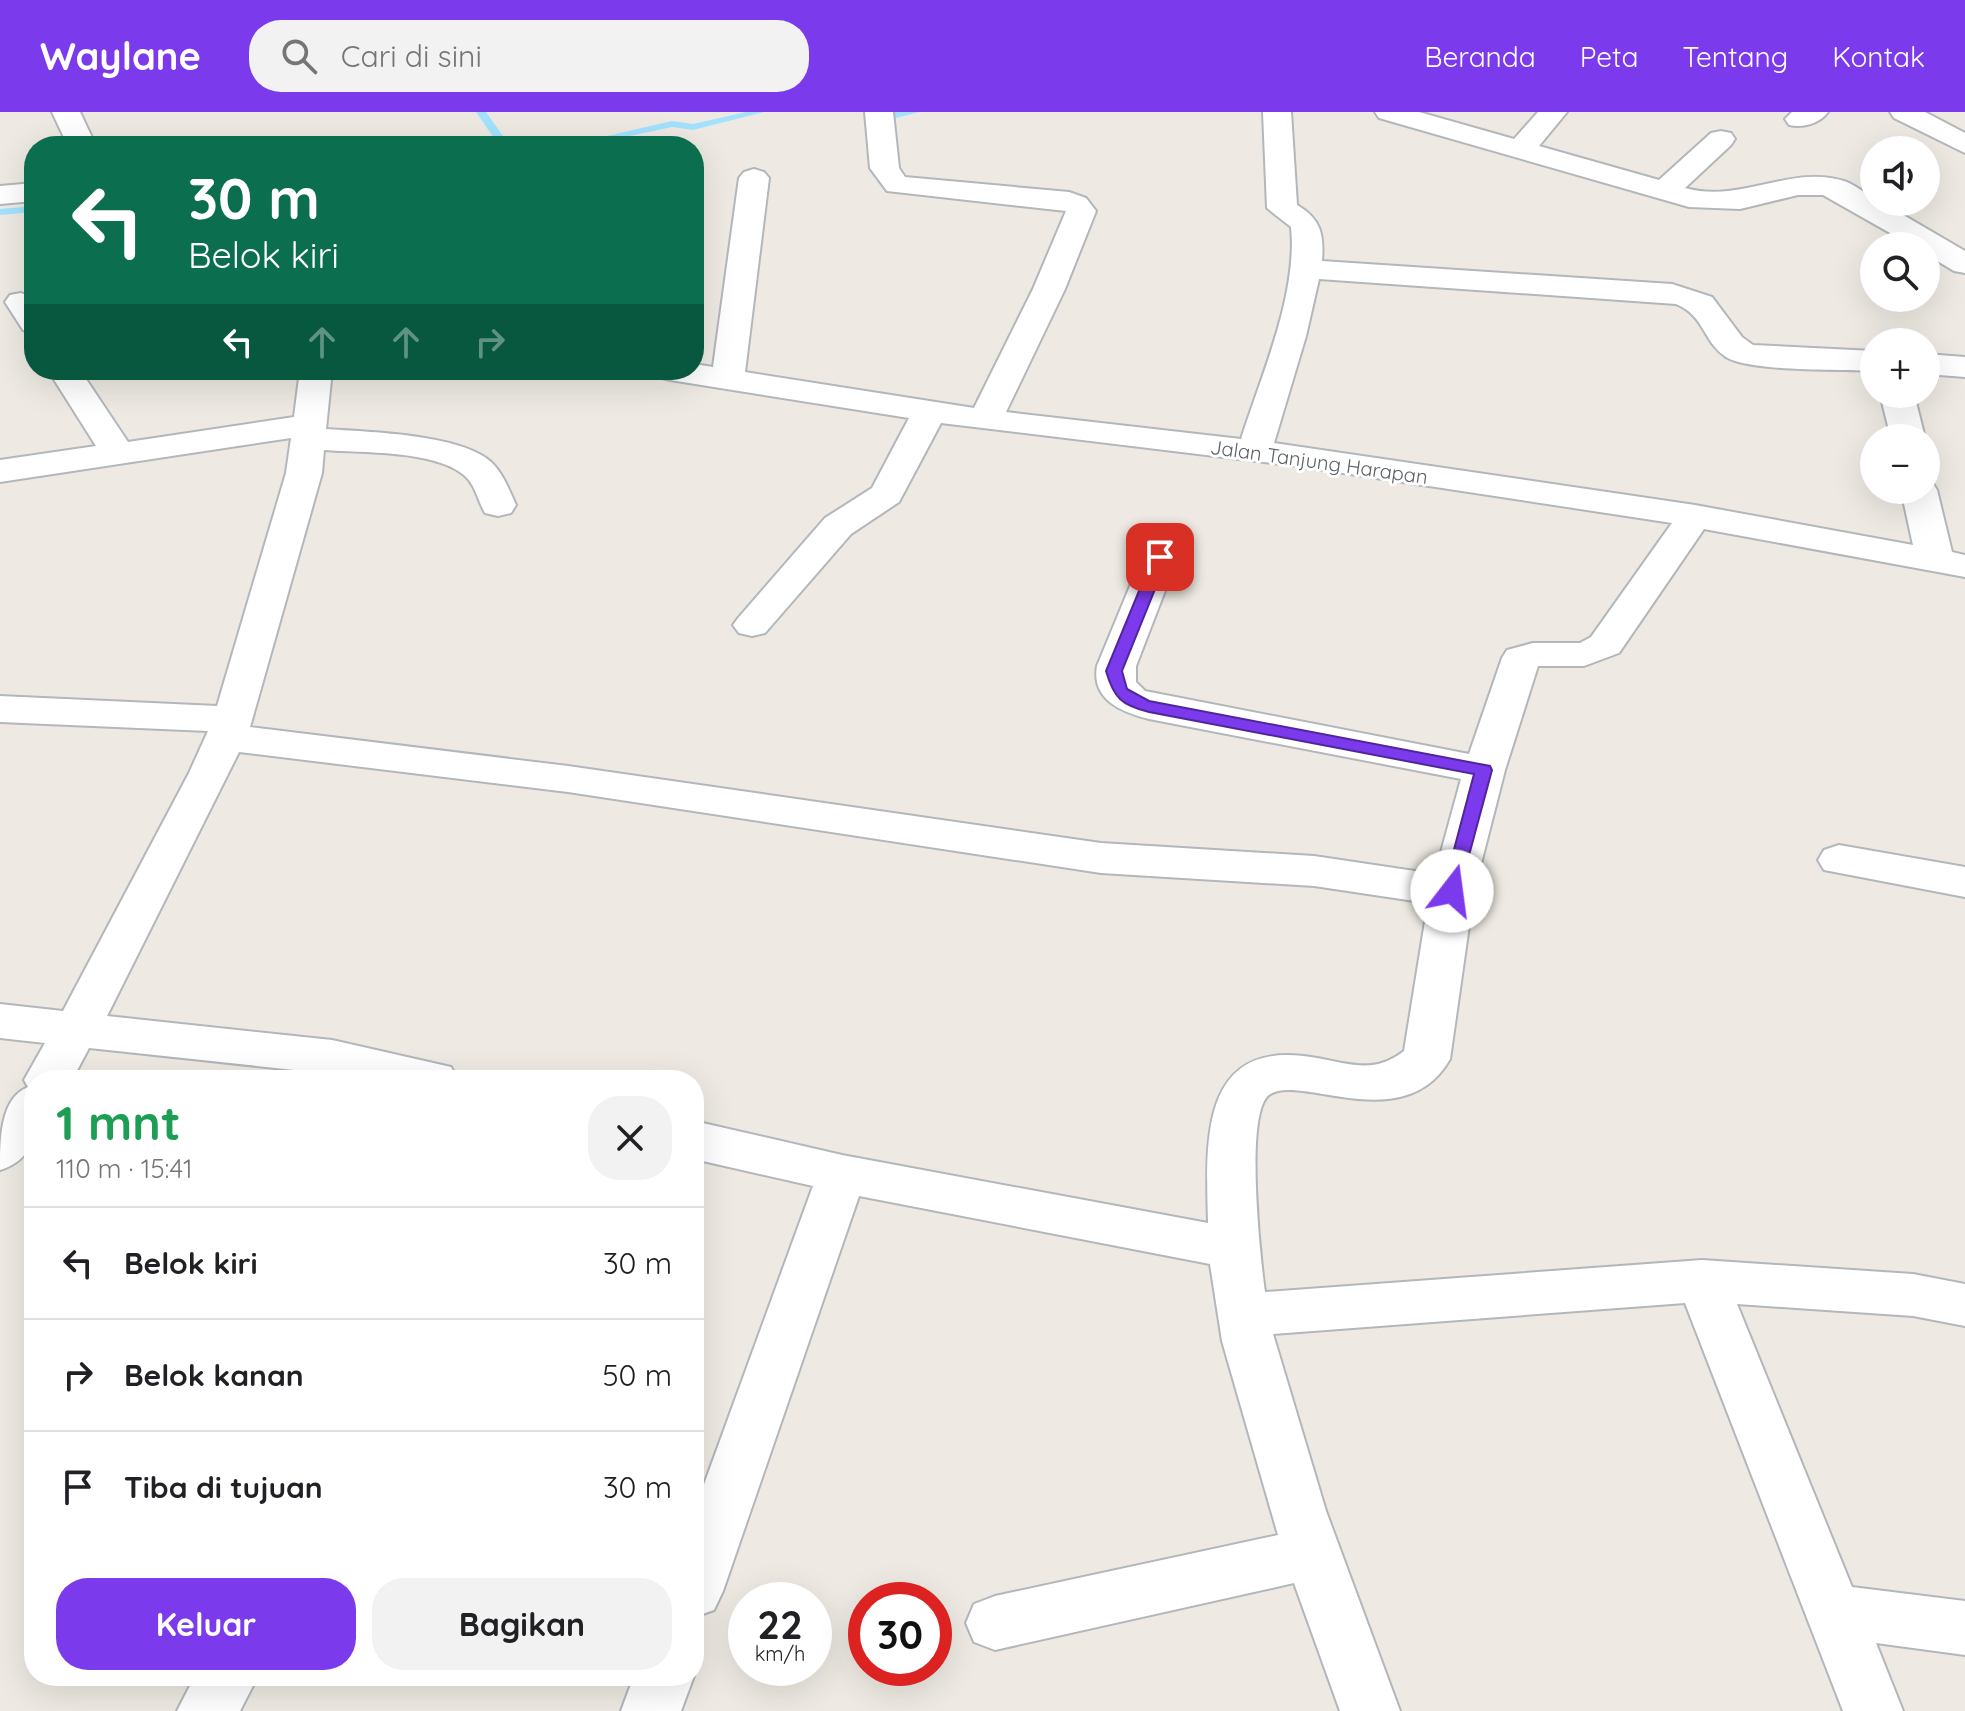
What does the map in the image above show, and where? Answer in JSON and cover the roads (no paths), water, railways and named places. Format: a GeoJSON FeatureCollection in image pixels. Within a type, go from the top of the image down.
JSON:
{"type":"FeatureCollection","features":[{"type":"Feature","properties":{"kind":"street"},"geometry":{"type":"LineString","coordinates":[[66,112],[77,136]]}},
{"type":"Feature","properties":{"kind":"street"},"geometry":{"type":"LineString","coordinates":[[1254,451],[1307,269],[1306,228],[1298,218],[1282,208],[1277,112]]}},
{"type":"Feature","properties":{"kind":"street"},"geometry":{"type":"LineString","coordinates":[[1389,112],[1689,198],[1751,198],[1803,183],[1838,189],[1965,264]]}},
{"type":"Feature","properties":{"kind":"street"},"geometry":{"type":"LineString","coordinates":[[1521,149],[1553,112]]}},
{"type":"Feature","properties":{"kind":"street"},"geometry":{"type":"LineString","coordinates":[[1904,112],[1965,144]]}},
{"type":"Feature","properties":{"kind":"street"},"geometry":{"type":"LineString","coordinates":[[879,114],[883,127],[885,171],[890,181],[897,185],[1069,201],[1079,207],[1081,217],[985,420]]}},
{"type":"Feature","properties":{"kind":"street"},"geometry":{"type":"LineString","coordinates":[[1665,191],[1721,139]]}},
{"type":"Feature","properties":{"kind":"street"},"geometry":{"type":"LineString","coordinates":[[728,377],[754,178]]}},
{"type":"Feature","properties":{"kind":"street"},"geometry":{"type":"LineString","coordinates":[[0,195],[24,193]]}},
{"type":"Feature","properties":{"kind":"street"},"geometry":{"type":"LineString","coordinates":[[1307,269],[1640,290],[1686,296],[1705,307],[1723,337],[1736,350],[1747,354],[1860,360]]}},
{"type":"Feature","properties":{"kind":"street"},"geometry":{"type":"LineString","coordinates":[[1940,365],[1965,367]]}},
{"type":"Feature","properties":{"kind":"street","name":"Jalan Tanjung Harapan"},"geometry":{"type":"LineString","coordinates":[[704,374],[985,420],[1254,451],[1695,516],[1950,563]]}},
{"type":"Feature","properties":{"kind":"street"},"geometry":{"type":"LineString","coordinates":[[70,380],[117,452]]}},
{"type":"Feature","properties":{"kind":"street"},"geometry":{"type":"LineString","coordinates":[[54,1070],[80,1027],[230,728],[288,536],[311,431],[315,380]]}},
{"type":"Feature","properties":{"kind":"street"},"geometry":{"type":"LineString","coordinates":[[752,625],[838,526],[886,494],[930,411]]}},
{"type":"Feature","properties":{"kind":"street"},"geometry":{"type":"LineString","coordinates":[[0,471],[117,452],[311,431],[460,458],[475,466],[488,481],[498,505]]}},
{"type":"Feature","properties":{"kind":"street"},"geometry":{"type":"LineString","coordinates":[[1925,504],[1950,563]]}},
{"type":"Feature","properties":{"kind":"street"},"geometry":{"type":"LineString","coordinates":[[1370,1711],[1275,1438],[1242,1315],[1233,1248],[1232,1148],[1235,1121],[1244,1094],[1253,1082],[1283,1073],[1352,1083],[1386,1083],[1411,1076],[1426,1059],[1452,891],[1484,770],[1521,658],[1541,652],[1574,657],[1591,655],[1605,645],[1695,516]]}},
{"type":"Feature","properties":{"kind":"street"},"geometry":{"type":"LineString","coordinates":[[1160,557],[1114,671],[1120,691],[1128,698],[1149,706],[1484,770]]}},
{"type":"Feature","properties":{"kind":"street"},"geometry":{"type":"LineString","coordinates":[[0,709],[230,728],[1101,858],[1314,871],[1452,891]]}},
{"type":"Feature","properties":{"kind":"street"},"geometry":{"type":"LineString","coordinates":[[1839,860],[1965,882]]}},
{"type":"Feature","properties":{"kind":"street"},"geometry":{"type":"LineString","coordinates":[[0,1021],[80,1027],[332,1057],[390,1070]]}},
{"type":"Feature","properties":{"kind":"street"},"geometry":{"type":"LineString","coordinates":[[0,1151],[24,1117]]}},
{"type":"Feature","properties":{"kind":"street"},"geometry":{"type":"LineString","coordinates":[[704,1142],[842,1174],[1233,1248]]}},
{"type":"Feature","properties":{"kind":"street"},"geometry":{"type":"LineString","coordinates":[[704,1563],[842,1174]]}},
{"type":"Feature","properties":{"kind":"street"},"geometry":{"type":"LineString","coordinates":[[1242,1315],[1702,1281],[1913,1295],[1965,1305]]}},
{"type":"Feature","properties":{"kind":"street"},"geometry":{"type":"LineString","coordinates":[[1702,1281],[1873,1711]]}},
{"type":"Feature","properties":{"kind":"street"},"geometry":{"type":"LineString","coordinates":[[995,1623],[1313,1553]]}},
{"type":"Feature","properties":{"kind":"street"},"geometry":{"type":"LineString","coordinates":[[1834,1611],[1965,1628]]}},
{"type":"Feature","properties":{"kind":"street"},"geometry":{"type":"LineString","coordinates":[[207,1711],[222,1686]]}},
{"type":"Feature","properties":{"kind":"street"},"geometry":{"type":"LineString","coordinates":[[651,1711],[660,1686]]}},
{"type":"Feature","properties":{"kind":"waterway"},"geometry":{"type":"LineString","coordinates":[[481,112],[498,136]]}},
{"type":"Feature","properties":{"kind":"waterway"},"geometry":{"type":"LineString","coordinates":[[616,136],[672,124],[693,127],[759,112]]}},
{"type":"Feature","properties":{"kind":"waterway"},"geometry":{"type":"LineString","coordinates":[[883,112],[888,117],[914,112]]}},
{"type":"Feature","properties":{"kind":"waterway"},"geometry":{"type":"LineString","coordinates":[[0,212],[24,210]]}}]}
